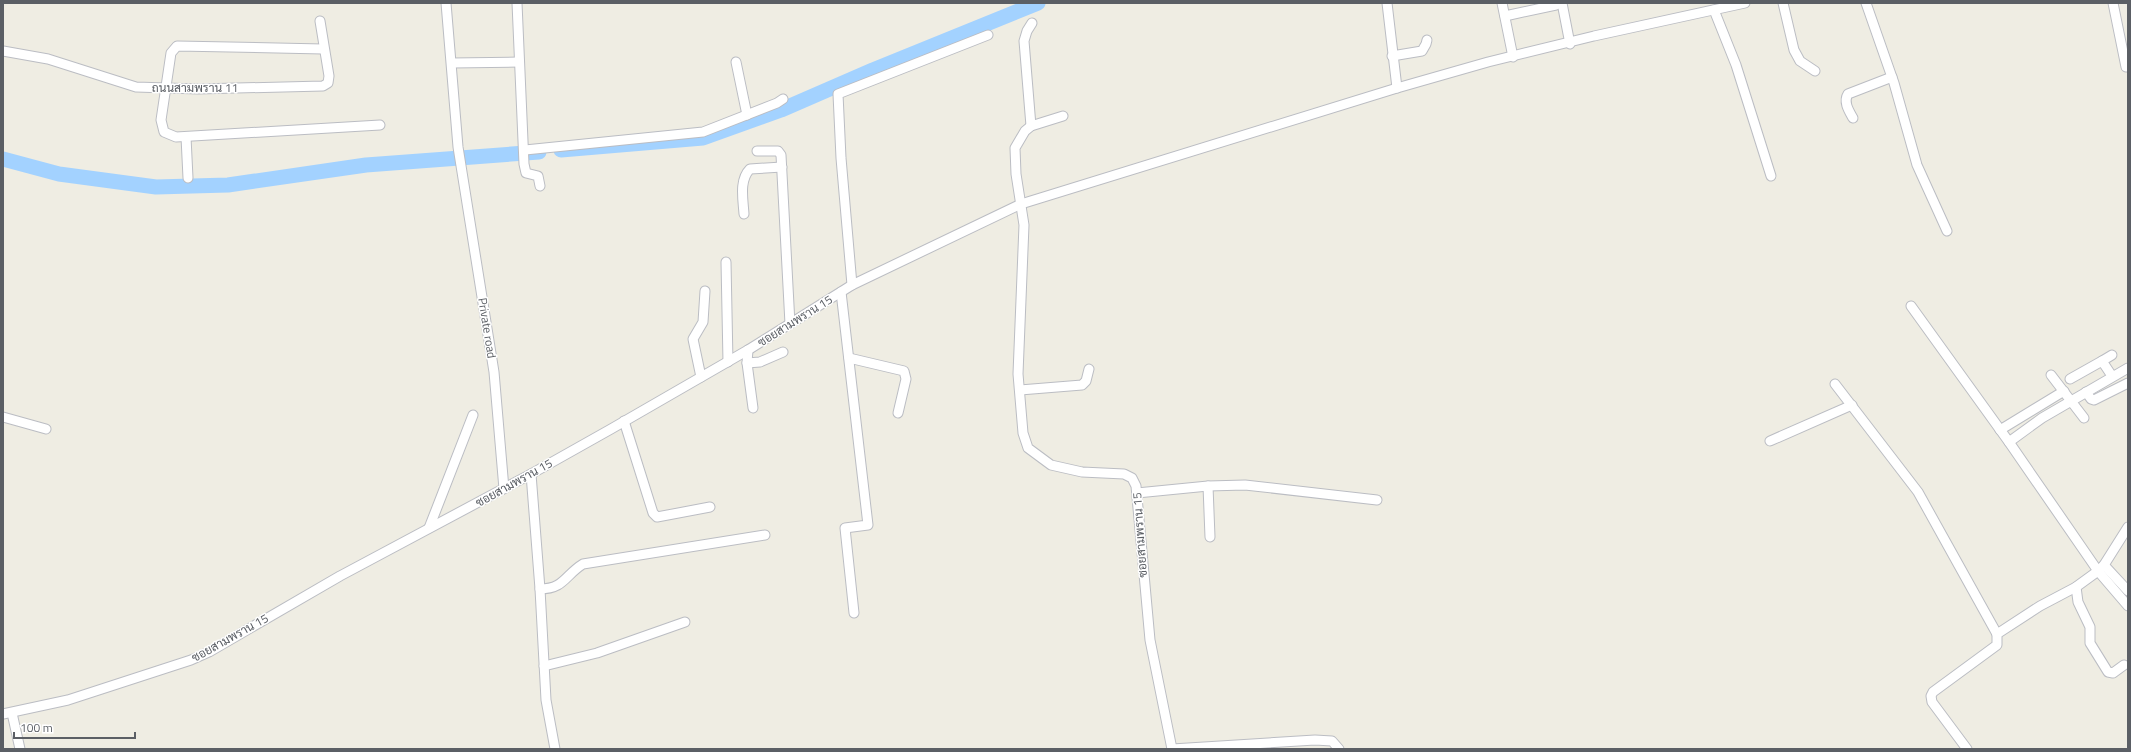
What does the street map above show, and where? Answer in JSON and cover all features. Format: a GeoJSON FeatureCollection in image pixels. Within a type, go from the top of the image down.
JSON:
{"type":"FeatureCollection","features":[{"type":"Feature","properties":{"kind":"street","name":"Private road"},"geometry":{"type":"LineString","coordinates":[[446,3],[458,147],[494,372],[504,489]]}},
{"type":"Feature","properties":{"kind":"street"},"geometry":{"type":"LineString","coordinates":[[517,3],[518,62],[524,164],[526,173],[538,176],[540,186]]}},
{"type":"Feature","properties":{"kind":"street"},"geometry":{"type":"LineString","coordinates":[[1387,3],[1392,56],[1397,88]]}},
{"type":"Feature","properties":{"kind":"street"},"geometry":{"type":"LineString","coordinates":[[1502,3],[1513,57]]}},
{"type":"Feature","properties":{"kind":"street"},"geometry":{"type":"LineString","coordinates":[[1063,116],[1031,126],[1025,131],[1015,148],[1016,174],[1021,204],[1397,88],[1513,57],[1745,3]]}},
{"type":"Feature","properties":{"kind":"street"},"geometry":{"type":"LineString","coordinates":[[1783,3],[1794,50],[1800,62],[1815,71]]}},
{"type":"Feature","properties":{"kind":"street"},"geometry":{"type":"LineString","coordinates":[[1866,3],[1892,77],[1917,165],[1947,231]]}},
{"type":"Feature","properties":{"kind":"street"},"geometry":{"type":"LineString","coordinates":[[2113,3],[2126,66]]}},
{"type":"Feature","properties":{"kind":"street"},"geometry":{"type":"LineString","coordinates":[[1505,16],[1559,4],[1570,44]]}},
{"type":"Feature","properties":{"kind":"street"},"geometry":{"type":"LineString","coordinates":[[1714,10],[1736,65],[1771,176]]}},
{"type":"Feature","properties":{"kind":"street","name":"ถนนสามพราน 11"},"geometry":{"type":"LineString","coordinates":[[3,51],[48,59],[136,87],[165,89],[323,86],[328,83],[329,76],[323,49],[320,21]]}},
{"type":"Feature","properties":{"kind":"street"},"geometry":{"type":"LineString","coordinates":[[1031,126],[1024,41],[1027,31],[1032,23]]}},
{"type":"Feature","properties":{"kind":"street"},"geometry":{"type":"LineString","coordinates":[[852,284],[841,158],[838,94],[988,35]]}},
{"type":"Feature","properties":{"kind":"street"},"geometry":{"type":"LineString","coordinates":[[1392,56],[1422,51],[1426,44],[1426,40]]}},
{"type":"Feature","properties":{"kind":"street"},"geometry":{"type":"LineString","coordinates":[[323,49],[177,46],[171,53],[160,120],[164,132],[176,137],[186,137],[380,125]]}},
{"type":"Feature","properties":{"kind":"street"},"geometry":{"type":"LineString","coordinates":[[452,63],[518,62]]}},
{"type":"Feature","properties":{"kind":"street"},"geometry":{"type":"LineString","coordinates":[[736,62],[747,114]]}},
{"type":"Feature","properties":{"kind":"street"},"geometry":{"type":"LineString","coordinates":[[1853,118],[1847,105],[1846,98],[1848,94],[1892,77]]}},
{"type":"Feature","properties":{"kind":"street"},"geometry":{"type":"LineString","coordinates":[[524,151],[703,132],[777,103],[783,99]]}},
{"type":"Feature","properties":{"kind":"street"},"geometry":{"type":"LineString","coordinates":[[186,137],[188,178]]}},
{"type":"Feature","properties":{"kind":"street"},"geometry":{"type":"LineString","coordinates":[[757,151],[778,151],[781,155],[790,324]]}},
{"type":"Feature","properties":{"kind":"street"},"geometry":{"type":"LineString","coordinates":[[744,214],[743,184],[746,173],[750,169],[782,167]]}},
{"type":"Feature","properties":{"kind":"street","name":"ซอยสามพราน 15"},"geometry":{"type":"LineString","coordinates":[[8,714],[68,700],[191,660],[209,652],[340,576],[504,489],[728,362],[852,284],[1021,204],[1024,225],[1018,374],[1023,433],[1028,448],[1051,465],[1066,470],[1082,472],[1124,474],[1132,478],[1136,486],[1150,640],[1172,749]]}},
{"type":"Feature","properties":{"kind":"street"},"geometry":{"type":"LineString","coordinates":[[726,262],[728,362]]}},
{"type":"Feature","properties":{"kind":"street"},"geometry":{"type":"LineString","coordinates":[[701,377],[693,339],[703,322],[705,291]]}},
{"type":"Feature","properties":{"kind":"street"},"geometry":{"type":"LineString","coordinates":[[841,292],[868,525],[845,528],[854,613]]}},
{"type":"Feature","properties":{"kind":"street"},"geometry":{"type":"LineString","coordinates":[[1911,306],[2128,606]]}},
{"type":"Feature","properties":{"kind":"street"},"geometry":{"type":"LineString","coordinates":[[748,350],[747,363],[753,408]]}},
{"type":"Feature","properties":{"kind":"street"},"geometry":{"type":"LineString","coordinates":[[747,363],[760,362],[783,352]]}},
{"type":"Feature","properties":{"kind":"street"},"geometry":{"type":"LineString","coordinates":[[2070,380],[2112,355]]}},
{"type":"Feature","properties":{"kind":"street"},"geometry":{"type":"LineString","coordinates":[[849,358],[904,371],[906,379],[898,413]]}},
{"type":"Feature","properties":{"kind":"street"},"geometry":{"type":"LineString","coordinates":[[2102,361],[2112,376]]}},
{"type":"Feature","properties":{"kind":"street"},"geometry":{"type":"LineString","coordinates":[[1020,390],[1082,385],[1086,381],[1089,368]]}},
{"type":"Feature","properties":{"kind":"street"},"geometry":{"type":"LineString","coordinates":[[2009,442],[2042,418],[2128,368]]}},
{"type":"Feature","properties":{"kind":"street"},"geometry":{"type":"LineString","coordinates":[[2051,375],[2084,418]]}},
{"type":"Feature","properties":{"kind":"street"},"geometry":{"type":"LineString","coordinates":[[2086,392],[2091,399],[2094,400],[2128,383]]}},
{"type":"Feature","properties":{"kind":"street"},"geometry":{"type":"LineString","coordinates":[[1835,384],[1918,492],[1997,634],[1997,645],[1932,694],[1932,702],[1966,749]]}},
{"type":"Feature","properties":{"kind":"street"},"geometry":{"type":"LineString","coordinates":[[2000,430],[2064,391]]}},
{"type":"Feature","properties":{"kind":"street"},"geometry":{"type":"LineString","coordinates":[[1770,441],[1852,405]]}},
{"type":"Feature","properties":{"kind":"street"},"geometry":{"type":"LineString","coordinates":[[429,528],[473,414]]}},
{"type":"Feature","properties":{"kind":"street"},"geometry":{"type":"LineString","coordinates":[[3,417],[46,429]]}},
{"type":"Feature","properties":{"kind":"street"},"geometry":{"type":"LineString","coordinates":[[624,421],[653,513],[657,517],[710,507]]}},
{"type":"Feature","properties":{"kind":"street"},"geometry":{"type":"LineString","coordinates":[[531,474],[540,589],[547,711],[555,749]]}},
{"type":"Feature","properties":{"kind":"street"},"geometry":{"type":"LineString","coordinates":[[1208,486],[1210,537]]}},
{"type":"Feature","properties":{"kind":"street"},"geometry":{"type":"LineString","coordinates":[[1137,493],[1208,486],[1262,486],[1377,500]]}},
{"type":"Feature","properties":{"kind":"street"},"geometry":{"type":"LineString","coordinates":[[1997,634],[2040,606],[2076,587],[2101,568],[2128,527]]}},
{"type":"Feature","properties":{"kind":"street"},"geometry":{"type":"LineString","coordinates":[[540,589],[558,586],[575,569],[584,564],[765,535]]}},
{"type":"Feature","properties":{"kind":"street"},"geometry":{"type":"LineString","coordinates":[[2101,568],[2128,591]]}},
{"type":"Feature","properties":{"kind":"street"},"geometry":{"type":"LineString","coordinates":[[2076,587],[2078,602],[2090,627],[2092,635],[2090,643],[2104,666],[2110,673],[2124,665]]}},
{"type":"Feature","properties":{"kind":"street"},"geometry":{"type":"LineString","coordinates":[[544,666],[597,653],[685,622]]}},
{"type":"Feature","properties":{"kind":"street"},"geometry":{"type":"LineString","coordinates":[[8,714],[20,749]]}},
{"type":"Feature","properties":{"kind":"street"},"geometry":{"type":"LineString","coordinates":[[1172,749],[1315,740],[1332,741],[1339,749]]}},
{"type":"Feature","properties":{"kind":"waterway"},"geometry":{"type":"LineString","coordinates":[[561,150],[703,138],[781,110],[873,70],[1038,3]]}},
{"type":"Feature","properties":{"kind":"waterway"},"geometry":{"type":"LineString","coordinates":[[3,159],[59,174],[156,187],[228,185],[366,165],[539,152]]}}]}
